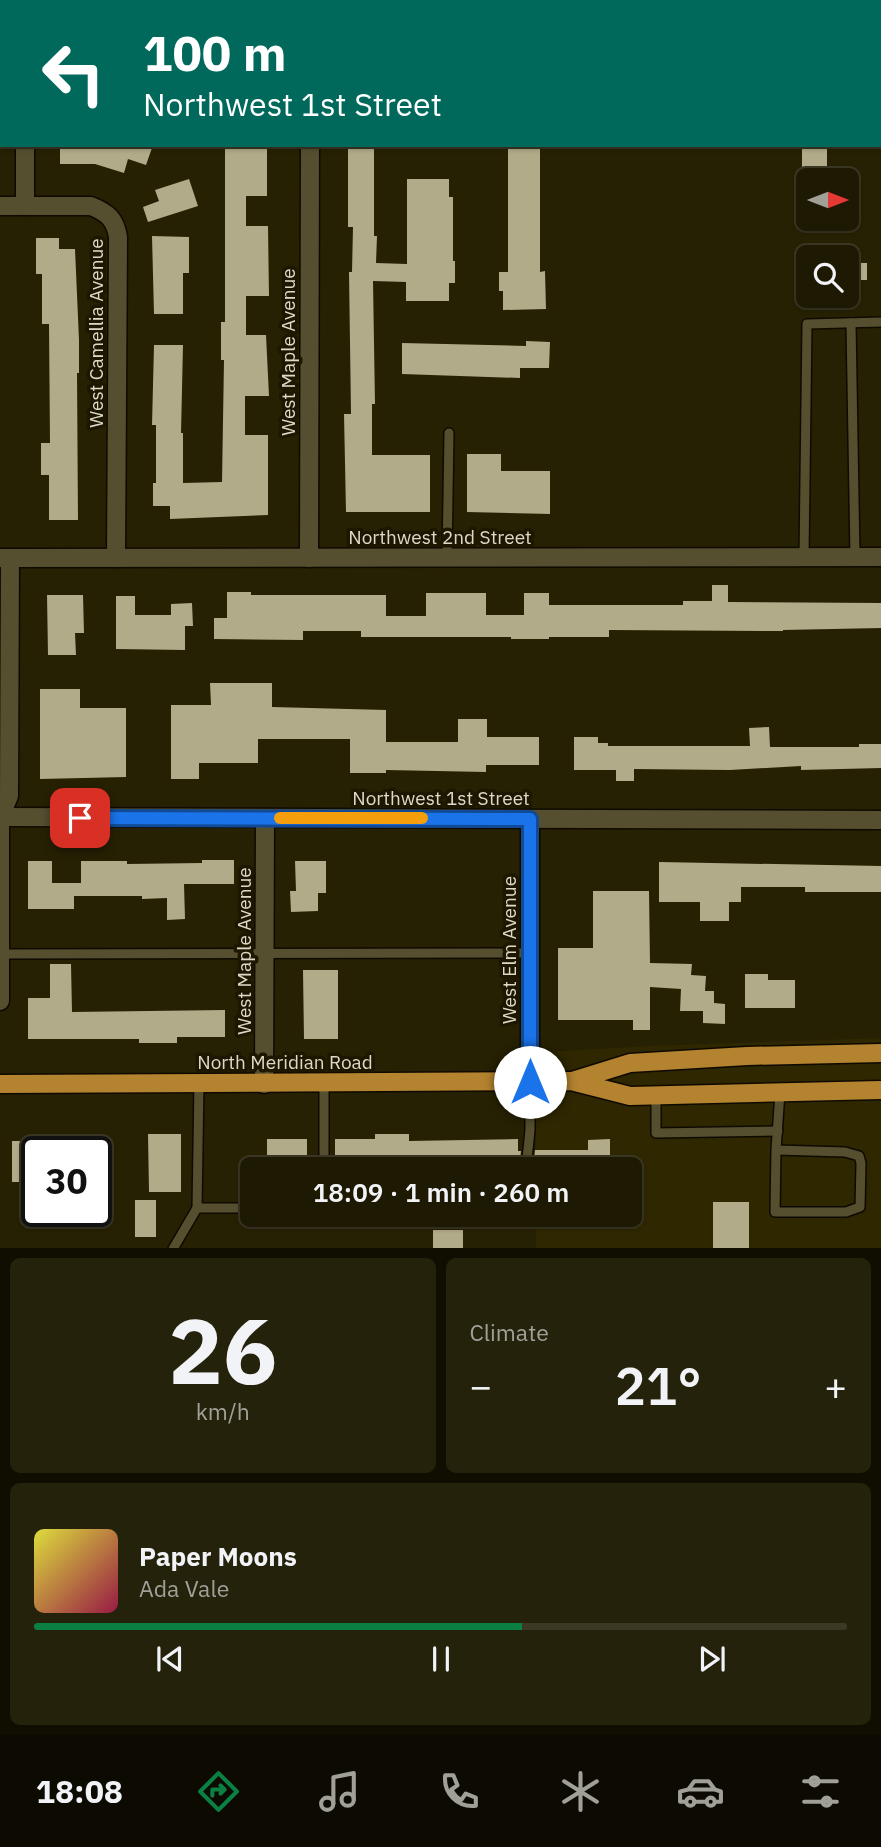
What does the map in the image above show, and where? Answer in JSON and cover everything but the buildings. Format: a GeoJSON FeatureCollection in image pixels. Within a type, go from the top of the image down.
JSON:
{"type":"FeatureCollection","features":[{"type":"Feature","properties":{"kind":"main road","name":"North Meridian Road"},"geometry":{"type":"LineString","coordinates":[[571,1081],[629,1063],[747,1056],[881,1053]]}},
{"type":"Feature","properties":{"kind":"main road","name":"North Meridian Road"},"geometry":{"type":"LineString","coordinates":[[0,1084],[571,1081],[631,1096],[881,1090]]}},
{"type":"Feature","properties":{"kind":"street"},"geometry":{"type":"LineString","coordinates":[[0,206],[25,206],[25,147]]}},
{"type":"Feature","properties":{"kind":"street","name":"West Maple Avenue"},"geometry":{"type":"LineString","coordinates":[[309,558],[310,147]]}},
{"type":"Feature","properties":{"kind":"street","name":"West Camellia Avenue"},"geometry":{"type":"LineString","coordinates":[[25,206],[91,206],[104,211],[116,226],[116,558]]}},
{"type":"Feature","properties":{"kind":"street","name":"Northwest 2nd Street"},"geometry":{"type":"LineString","coordinates":[[5,558],[881,557]]}},
{"type":"Feature","properties":{"kind":"street"},"geometry":{"type":"LineString","coordinates":[[0,1001],[0,817],[9,796],[5,558]]}},
{"type":"Feature","properties":{"kind":"street","name":"Northwest 1st Street"},"geometry":{"type":"LineString","coordinates":[[0,817],[881,820]]}},
{"type":"Feature","properties":{"kind":"street","name":"West Maple Avenue"},"geometry":{"type":"LineString","coordinates":[[264,1084],[265,818]]}},
{"type":"Feature","properties":{"kind":"street","name":"West Elm Avenue"},"geometry":{"type":"LineString","coordinates":[[530,819],[530,1082]]}},
{"type":"Feature","properties":{"kind":"lane"},"geometry":{"type":"LineString","coordinates":[[851,323],[855,558]]}},
{"type":"Feature","properties":{"kind":"lane"},"geometry":{"type":"LineString","coordinates":[[804,558],[807,324],[881,323]]}},
{"type":"Feature","properties":{"kind":"lane"},"geometry":{"type":"LineString","coordinates":[[447,558],[449,433]]}},
{"type":"Feature","properties":{"kind":"lane"},"geometry":{"type":"LineString","coordinates":[[0,954],[530,953]]}},
{"type":"Feature","properties":{"kind":"lane"},"geometry":{"type":"LineString","coordinates":[[527,1157],[530,1082]]}},
{"type":"Feature","properties":{"kind":"lane"},"geometry":{"type":"LineString","coordinates":[[173,1248],[197,1208],[199,1083]]}},
{"type":"Feature","properties":{"kind":"lane"},"geometry":{"type":"LineString","coordinates":[[324,1084],[324,1157]]}},
{"type":"Feature","properties":{"kind":"lane"},"geometry":{"type":"LineString","coordinates":[[776,1150],[845,1152],[859,1156],[860,1207],[846,1212],[775,1212],[776,1150],[780,1092]]}},
{"type":"Feature","properties":{"kind":"lane"},"geometry":{"type":"LineString","coordinates":[[656,1096],[656,1133],[778,1131]]}},
{"type":"Feature","properties":{"kind":"lane"},"geometry":{"type":"LineString","coordinates":[[197,1208],[240,1208]]}},
{"type":"Feature","properties":{"kind":"shaded area"},"geometry":{"type":"Polygon","coordinates":[[[881,1038],[881,1248],[536,1248],[536,1227],[642,1227],[642,1157],[536,1157],[536,1113],[531,1053],[881,1038]]]}},
{"type":"Feature","properties":{"kind":"slow traffic"},"geometry":{"type":"LineString","coordinates":[[280,818],[422,818]]}},
{"type":"Feature","properties":{"kind":"route"},"geometry":{"type":"LineString","coordinates":[[80,818],[530,819],[530,1082]]}}]}
